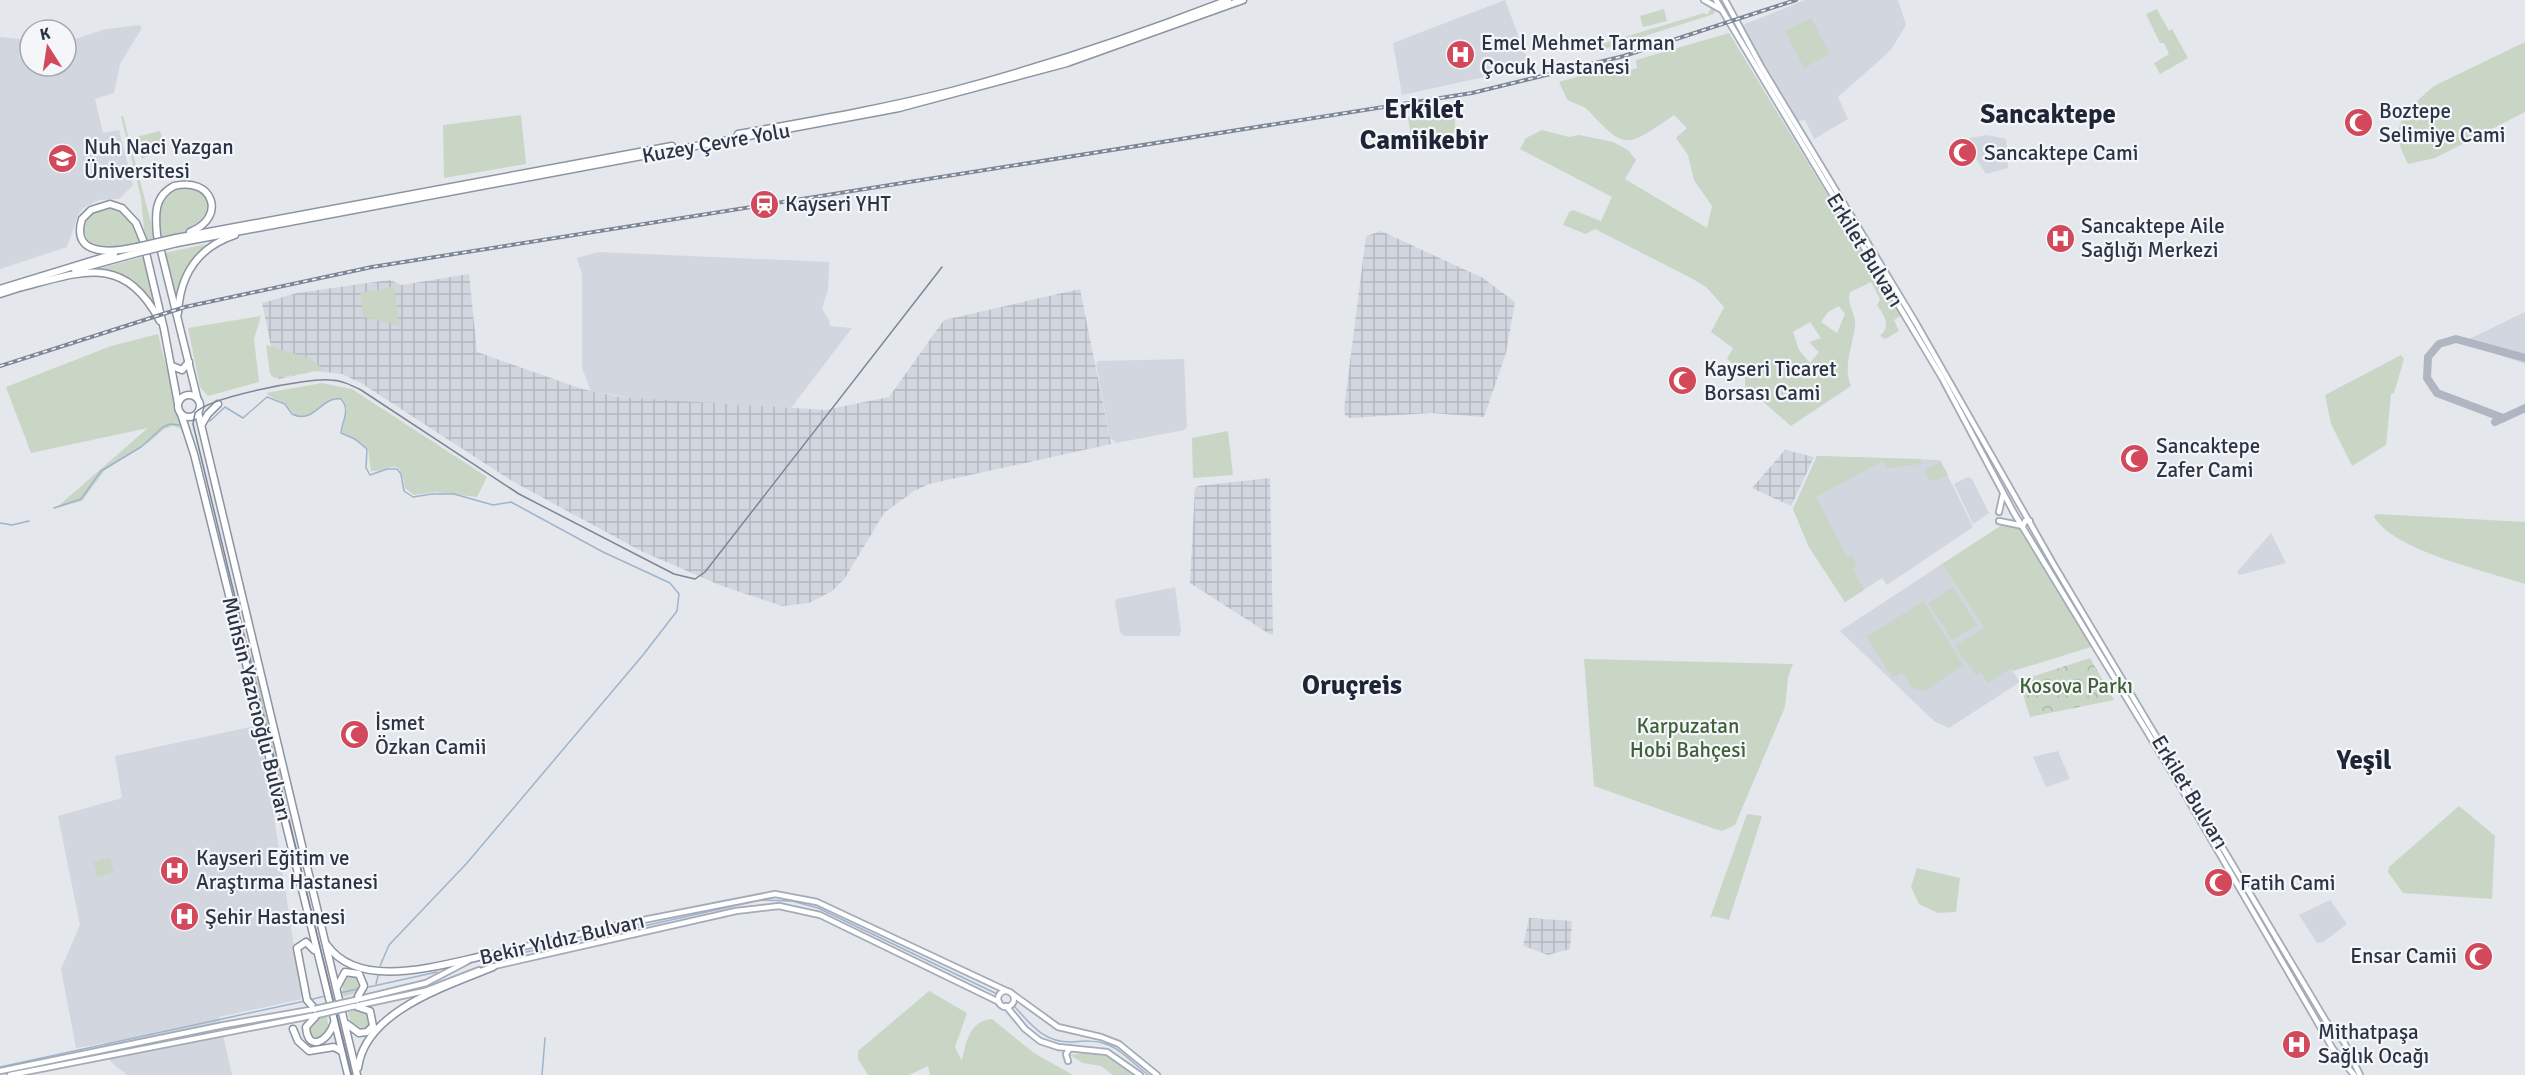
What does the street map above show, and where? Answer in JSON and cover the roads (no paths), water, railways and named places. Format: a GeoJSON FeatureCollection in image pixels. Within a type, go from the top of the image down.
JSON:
{"type":"FeatureCollection","features":[{"type":"Feature","properties":{"kind":"highway","name":"Kuzey Çevre Yolu"},"geometry":{"type":"LineString","coordinates":[[176,241],[898,104],[1066,58],[1228,0]]}},
{"type":"Feature","properties":{"kind":"highway","name":"Kuzey Çevre Yolu"},"geometry":{"type":"LineString","coordinates":[[176,241],[899,108],[1067,63],[1243,0]]}},
{"type":"Feature","properties":{"kind":"highway"},"geometry":{"type":"LineString","coordinates":[[0,289],[137,250],[176,241],[200,229],[211,215],[211,199],[205,190],[196,185],[174,186],[163,194],[156,210],[157,235],[166,271],[179,322],[189,362],[197,397],[200,405],[198,412],[189,417],[181,414],[178,404],[152,275],[143,240],[133,216],[116,205],[97,207],[82,219],[82,237],[90,247],[105,252],[137,250]]}},
{"type":"Feature","properties":{"kind":"highway"},"geometry":{"type":"LineString","coordinates":[[179,322],[184,280],[203,252],[230,236],[284,222]]}},
{"type":"Feature","properties":{"kind":"highway"},"geometry":{"type":"LineString","coordinates":[[0,294],[137,250]]}},
{"type":"Feature","properties":{"kind":"highway"},"geometry":{"type":"LineString","coordinates":[[152,275],[158,266],[166,271]]}},
{"type":"Feature","properties":{"kind":"highway"},"geometry":{"type":"LineString","coordinates":[[22,287],[80,273],[109,275],[124,280],[141,292],[150,302],[164,329]]}},
{"type":"Feature","properties":{"kind":"highway"},"geometry":{"type":"LineString","coordinates":[[172,366],[182,370],[189,362]]}},
{"type":"Feature","properties":{"kind":"highway"},"geometry":{"type":"LineString","coordinates":[[178,404],[184,395],[197,397]]}},
{"type":"Feature","properties":{"kind":"highway"},"geometry":{"type":"LineString","coordinates":[[202,425],[208,414],[218,404]]}},
{"type":"Feature","properties":{"kind":"highway","name":"Muhsin Yazıcıoğlu Bulvarı"},"geometry":{"type":"LineString","coordinates":[[198,412],[207,458],[357,1075]]}},
{"type":"Feature","properties":{"kind":"highway","name":"Muhsin Yazıcıoğlu Bulvarı"},"geometry":{"type":"LineString","coordinates":[[181,414],[194,453],[348,1075]]}},
{"type":"Feature","properties":{"kind":"highway"},"geometry":{"type":"LineString","coordinates":[[280,802],[291,799]]}},
{"type":"Feature","properties":{"kind":"highway"},"geometry":{"type":"LineString","coordinates":[[324,939],[338,958],[358,967],[383,972],[420,968],[488,955]]}},
{"type":"Feature","properties":{"kind":"highway"},"geometry":{"type":"LineString","coordinates":[[317,953],[306,942],[297,948],[307,1000],[316,1012],[306,1027],[308,1035],[313,1041],[320,1042],[327,1038],[334,1023]]}},
{"type":"Feature","properties":{"kind":"highway"},"geometry":{"type":"LineString","coordinates":[[357,1075],[363,1045],[401,1009],[414,1000],[493,967]]}},
{"type":"Feature","properties":{"kind":"highway"},"geometry":{"type":"LineString","coordinates":[[337,988],[345,972],[359,974],[364,986],[355,1003],[370,1011],[374,1018],[372,1027],[367,1032],[357,1032],[345,1021]]}},
{"type":"Feature","properties":{"kind":"highway"},"geometry":{"type":"LineString","coordinates":[[293,1029],[298,1041],[307,1050],[316,1052],[328,1048],[338,1039]]}},
{"type":"Feature","properties":{"kind":"highway"},"geometry":{"type":"LineString","coordinates":[[328,1048],[341,1051]]}},
{"type":"Feature","properties":{"kind":"main road"},"geometry":{"type":"LineString","coordinates":[[1704,0],[1721,9]]}},
{"type":"Feature","properties":{"kind":"main road","name":"Erkilet Bulvarı"},"geometry":{"type":"LineString","coordinates":[[1716,0],[1914,325],[2008,504],[2272,939],[2333,1048],[2354,1075]]}},
{"type":"Feature","properties":{"kind":"main road","name":"Erkilet Bulvarı"},"geometry":{"type":"LineString","coordinates":[[1725,0],[1762,68],[2360,1075]]}},
{"type":"Feature","properties":{"kind":"main road"},"geometry":{"type":"LineString","coordinates":[[2000,512],[2003,492]]}},
{"type":"Feature","properties":{"kind":"main road"},"geometry":{"type":"LineString","coordinates":[[1999,521],[2023,526],[2025,521],[2030,520]]}},
{"type":"Feature","properties":{"kind":"main road","name":"Bekir Yıldız Bulvarı"},"geometry":{"type":"LineString","coordinates":[[355,1003],[426,982],[464,963],[488,955],[628,923],[775,894],[817,902],[1009,992],[1058,1027],[1101,1037],[1119,1044],[1157,1075]]}},
{"type":"Feature","properties":{"kind":"main road","name":"Bekir Yıldız Bulvarı"},"geometry":{"type":"LineString","coordinates":[[0,1071],[425,991],[468,973],[736,911],[779,906],[815,913],[1006,1006]]}},
{"type":"Feature","properties":{"kind":"main road"},"geometry":{"type":"LineString","coordinates":[[999,1002],[999,994],[1009,992],[1013,1001],[1006,1006],[1036,1038],[1054,1046],[1107,1052],[1140,1075]]}},
{"type":"Feature","properties":{"kind":"main road","name":"Bekir Yıldız Bulvarı"},"geometry":{"type":"LineString","coordinates":[[10,1075],[289,1017]]}},
{"type":"Feature","properties":{"kind":"main road"},"geometry":{"type":"LineString","coordinates":[[2335,1040],[2342,1042],[2341,1051],[2333,1048],[2335,1040]]}},
{"type":"Feature","properties":{"kind":"main road"},"geometry":{"type":"LineString","coordinates":[[1068,1061],[1066,1054],[1070,1048]]}},
{"type":"Feature","properties":{"kind":"main road"},"geometry":{"type":"LineString","coordinates":[[2342,1060],[2344,1055],[2350,1056]]}},
{"type":"Feature","properties":{"kind":"waterway"},"geometry":{"type":"LineString","coordinates":[[210,421],[225,407],[243,418],[267,397],[285,404],[292,414],[300,416],[306,416],[334,399],[341,399],[346,411],[341,433],[355,439],[367,449],[366,468],[370,475],[387,469],[397,469],[401,474],[404,491],[413,497],[454,494],[493,505],[511,502],[603,552],[670,583],[679,594],[677,611],[643,655],[467,863],[389,945],[380,966]]}},
{"type":"Feature","properties":{"kind":"waterway"},"geometry":{"type":"LineString","coordinates":[[54,508],[81,499],[101,471],[141,447],[163,427],[170,424],[179,425]]}},
{"type":"Feature","properties":{"kind":"waterway"},"geometry":{"type":"LineString","coordinates":[[0,523],[12,525],[29,521]]}},
{"type":"Feature","properties":{"kind":"waterway"},"geometry":{"type":"LineString","coordinates":[[485,961],[761,900],[792,901],[818,908],[995,993]]}},
{"type":"Feature","properties":{"kind":"waterway"},"geometry":{"type":"LineString","coordinates":[[369,987],[437,972]]}},
{"type":"Feature","properties":{"kind":"waterway"},"geometry":{"type":"LineString","coordinates":[[376,984],[378,976]]}},
{"type":"Feature","properties":{"kind":"waterway"},"geometry":{"type":"LineString","coordinates":[[339,993],[358,989]]}},
{"type":"Feature","properties":{"kind":"waterway"},"geometry":{"type":"LineString","coordinates":[[309,1000],[325,996]]}},
{"type":"Feature","properties":{"kind":"waterway"},"geometry":{"type":"LineString","coordinates":[[0,1067],[305,1001]]}},
{"type":"Feature","properties":{"kind":"waterway"},"geometry":{"type":"LineString","coordinates":[[1015,1007],[1033,1027],[1047,1036],[1063,1042],[1094,1041],[1112,1046],[1148,1075]]}},
{"type":"Feature","properties":{"kind":"waterway"},"geometry":{"type":"LineString","coordinates":[[542,1075],[545,1038]]}},
{"type":"Feature","properties":{"kind":"tram line"},"geometry":{"type":"LineString","coordinates":[[351,1075],[193,424],[195,413],[219,401],[281,385],[318,380],[346,383],[361,390],[519,494],[674,574],[695,579],[705,572],[942,267]]}},
{"type":"Feature","properties":{"kind":"railway"},"geometry":{"type":"LineString","coordinates":[[0,366],[185,307],[372,267],[1472,93],[1624,56],[1796,0]]}},
{"type":"Feature","properties":{"kind":"place","name":"Emel Mehmet Tarman Çocuk Hastanesi"},"geometry":{"type":"Point","coordinates":[1460,55]}},
{"type":"Feature","properties":{"kind":"place","name":"Boztepe Selimiye Cami"},"geometry":{"type":"Point","coordinates":[2358,123]}},
{"type":"Feature","properties":{"kind":"place","name":"Sancaktepe Cami"},"geometry":{"type":"Point","coordinates":[1963,153]}},
{"type":"Feature","properties":{"kind":"place","name":"Nuh Naci Yazgan Üniversitesi"},"geometry":{"type":"Point","coordinates":[63,159]}},
{"type":"Feature","properties":{"kind":"place","name":"Kayseri YHT"},"geometry":{"type":"Point","coordinates":[764,204]}},
{"type":"Feature","properties":{"kind":"place","name":"Sancaktepe Aile Sağlığı Merkezi"},"geometry":{"type":"Point","coordinates":[2060,238]}},
{"type":"Feature","properties":{"kind":"place","name":"Kayseri Ticaret Borsası Cami"},"geometry":{"type":"Point","coordinates":[1683,381]}},
{"type":"Feature","properties":{"kind":"place","name":"Sancaktepe Zafer Cami"},"geometry":{"type":"Point","coordinates":[2135,458]}},
{"type":"Feature","properties":{"kind":"place","name":"İsmet Özkan Camii"},"geometry":{"type":"Point","coordinates":[354,735]}},
{"type":"Feature","properties":{"kind":"place","name":"Kayseri Eğitim ve Araştırma Hastanesi"},"geometry":{"type":"Point","coordinates":[175,870]}},
{"type":"Feature","properties":{"kind":"place","name":"Fatih Cami"},"geometry":{"type":"Point","coordinates":[2219,883]}},
{"type":"Feature","properties":{"kind":"place","name":"Şehir Hastanesi"},"geometry":{"type":"Point","coordinates":[184,917]}},
{"type":"Feature","properties":{"kind":"place","name":"Ensar Camii"},"geometry":{"type":"Point","coordinates":[2478,956]}},
{"type":"Feature","properties":{"kind":"place","name":"Mithatpaşa Sağlık Ocağı"},"geometry":{"type":"Point","coordinates":[2297,1044]}},
{"type":"Feature","properties":{"kind":"district","name":"Sancaktepe"},"geometry":{"type":"Point","coordinates":[2048,114]}},
{"type":"Feature","properties":{"kind":"district","name":"Erkilet Camiikebir"},"geometry":{"type":"Point","coordinates":[1424,124]}},
{"type":"Feature","properties":{"kind":"district","name":"Oruçreis"},"geometry":{"type":"Point","coordinates":[1352,685]}},
{"type":"Feature","properties":{"kind":"district","name":"Yeşil"},"geometry":{"type":"Point","coordinates":[2364,760]}},
{"type":"Feature","properties":{"kind":"park label","name":"Kosova Parkı"},"geometry":{"type":"Point","coordinates":[2076,686]}},
{"type":"Feature","properties":{"kind":"park label","name":"Karpuzatan Hobi Bahçesi"},"geometry":{"type":"Point","coordinates":[1688,738]}}]}
